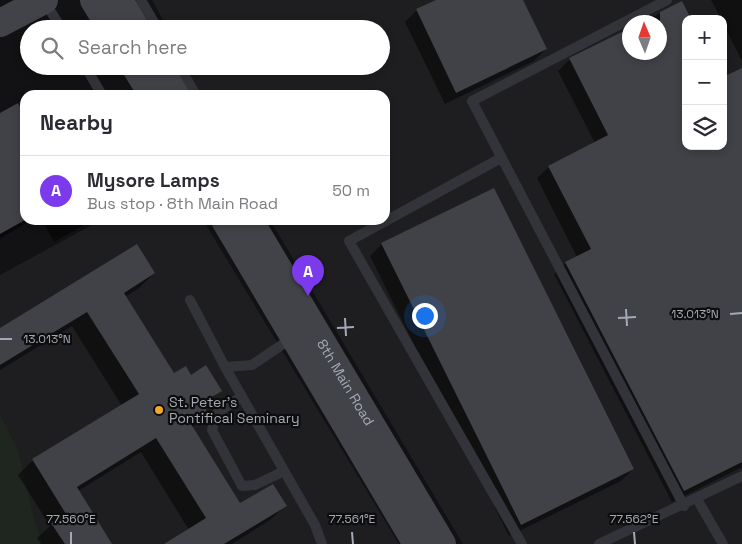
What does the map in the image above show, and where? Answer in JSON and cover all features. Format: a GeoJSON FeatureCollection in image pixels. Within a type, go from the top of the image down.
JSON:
{"type":"FeatureCollection","features":[{"type":"Feature","properties":{"kind":"main road"},"geometry":{"type":"LineString","coordinates":[[0,23],[44,0]]}},
{"type":"Feature","properties":{"kind":"main road"},"geometry":{"type":"LineString","coordinates":[[94,0],[106,20]]}},
{"type":"Feature","properties":{"kind":"main road"},"geometry":{"type":"LineString","coordinates":[[119,0],[131,20]]}},
{"type":"Feature","properties":{"kind":"main road"},"geometry":{"type":"LineString","coordinates":[[146,81],[165,90]]}},
{"type":"Feature","properties":{"kind":"main road","name":"8th Main Road"},"geometry":{"type":"LineString","coordinates":[[228,225],[417,544]]}},
{"type":"Feature","properties":{"kind":"main road","name":"8th Main Road"},"geometry":{"type":"LineString","coordinates":[[252,225],[442,544]]}},
{"type":"Feature","properties":{"kind":"lane"},"geometry":{"type":"LineString","coordinates":[[44,0],[56,20]]}},
{"type":"Feature","properties":{"kind":"lane"},"geometry":{"type":"LineString","coordinates":[[141,0],[153,20]]}},
{"type":"Feature","properties":{"kind":"lane"},"geometry":{"type":"LineString","coordinates":[[668,0],[472,101],[684,506]]}},
{"type":"Feature","properties":{"kind":"lane"},"geometry":{"type":"LineString","coordinates":[[90,75],[99,90]]}},
{"type":"Feature","properties":{"kind":"lane"},"geometry":{"type":"LineString","coordinates":[[184,75],[193,90]]}},
{"type":"Feature","properties":{"kind":"lane"},"geometry":{"type":"LineString","coordinates":[[390,219],[501,158]]}},
{"type":"Feature","properties":{"kind":"lane"},"geometry":{"type":"LineString","coordinates":[[378,225],[349,241],[522,544]]}},
{"type":"Feature","properties":{"kind":"lane"},"geometry":{"type":"LineString","coordinates":[[190,300],[225,367],[315,525],[322,544]]}},
{"type":"Feature","properties":{"kind":"lane"},"geometry":{"type":"LineString","coordinates":[[225,367],[252,365],[293,337]]}},
{"type":"Feature","properties":{"kind":"lane"},"geometry":{"type":"LineString","coordinates":[[242,396],[216,414],[212,430],[242,486],[255,485],[284,471]]}},
{"type":"Feature","properties":{"kind":"lane"},"geometry":{"type":"LineString","coordinates":[[599,544],[684,506],[742,476]]}},
{"type":"Feature","properties":{"kind":"lane"},"geometry":{"type":"LineString","coordinates":[[697,499],[723,544]]}},
{"type":"Feature","properties":{"kind":"shaded area"},"geometry":{"type":"Polygon","coordinates":[[[152,0],[742,0],[742,544],[463,544],[273,225],[390,225],[390,90],[195,90],[188,77],[193,75],[390,75],[390,20],[163,20],[152,0]]]}},
{"type":"Feature","properties":{"kind":"shaded area","name":"St. Peter's Pontifical Seminary"},"geometry":{"type":"Polygon","coordinates":[[[92,225],[206,225],[399,544],[0,544],[0,275],[92,225]]]}},
{"type":"Feature","properties":{"kind":"shaded area"},"geometry":{"type":"Polygon","coordinates":[[[0,415],[18,450],[35,523],[43,544],[0,544],[0,415]]]}},
{"type":"Feature","properties":{"kind":"building"},"geometry":{"type":"Polygon","coordinates":[[[436,0],[523,0],[547,49],[456,93],[416,9],[436,0]]]}},
{"type":"Feature","properties":{"kind":"building"},"geometry":{"type":"Polygon","coordinates":[[[682,1],[689,15],[682,15],[682,150],[727,150],[727,75],[742,68],[742,462],[684,491],[565,262],[591,249],[548,166],[608,135],[569,58],[622,32],[622,60],[667,60],[667,15],[660,15],[660,12],[682,1]]]}},
{"type":"Feature","properties":{"kind":"building"},"geometry":{"type":"Polygon","coordinates":[[[18,103],[20,107],[20,223],[0,234],[0,113],[18,103]]]}},
{"type":"Feature","properties":{"kind":"building"},"geometry":{"type":"Polygon","coordinates":[[[494,188],[634,469],[521,525],[381,243],[494,188]]]}},
{"type":"Feature","properties":{"kind":"building"},"geometry":{"type":"Polygon","coordinates":[[[137,244],[155,273],[124,293],[174,373],[186,366],[191,375],[206,365],[222,391],[202,403],[208,413],[191,424],[240,503],[273,484],[287,506],[224,544],[164,544],[206,518],[156,438],[77,487],[112,544],[65,544],[51,523],[66,514],[32,459],[139,394],[87,312],[0,365],[0,328],[137,244]]]}},
{"type":"Feature","properties":{"kind":"place","name":"Mysore Lamps"},"geometry":{"type":"Point","coordinates":[308,296]}},
{"type":"Feature","properties":{"kind":"place","name":"St. Peter's Pontifical Seminary"},"geometry":{"type":"Point","coordinates":[159,410]}}]}
